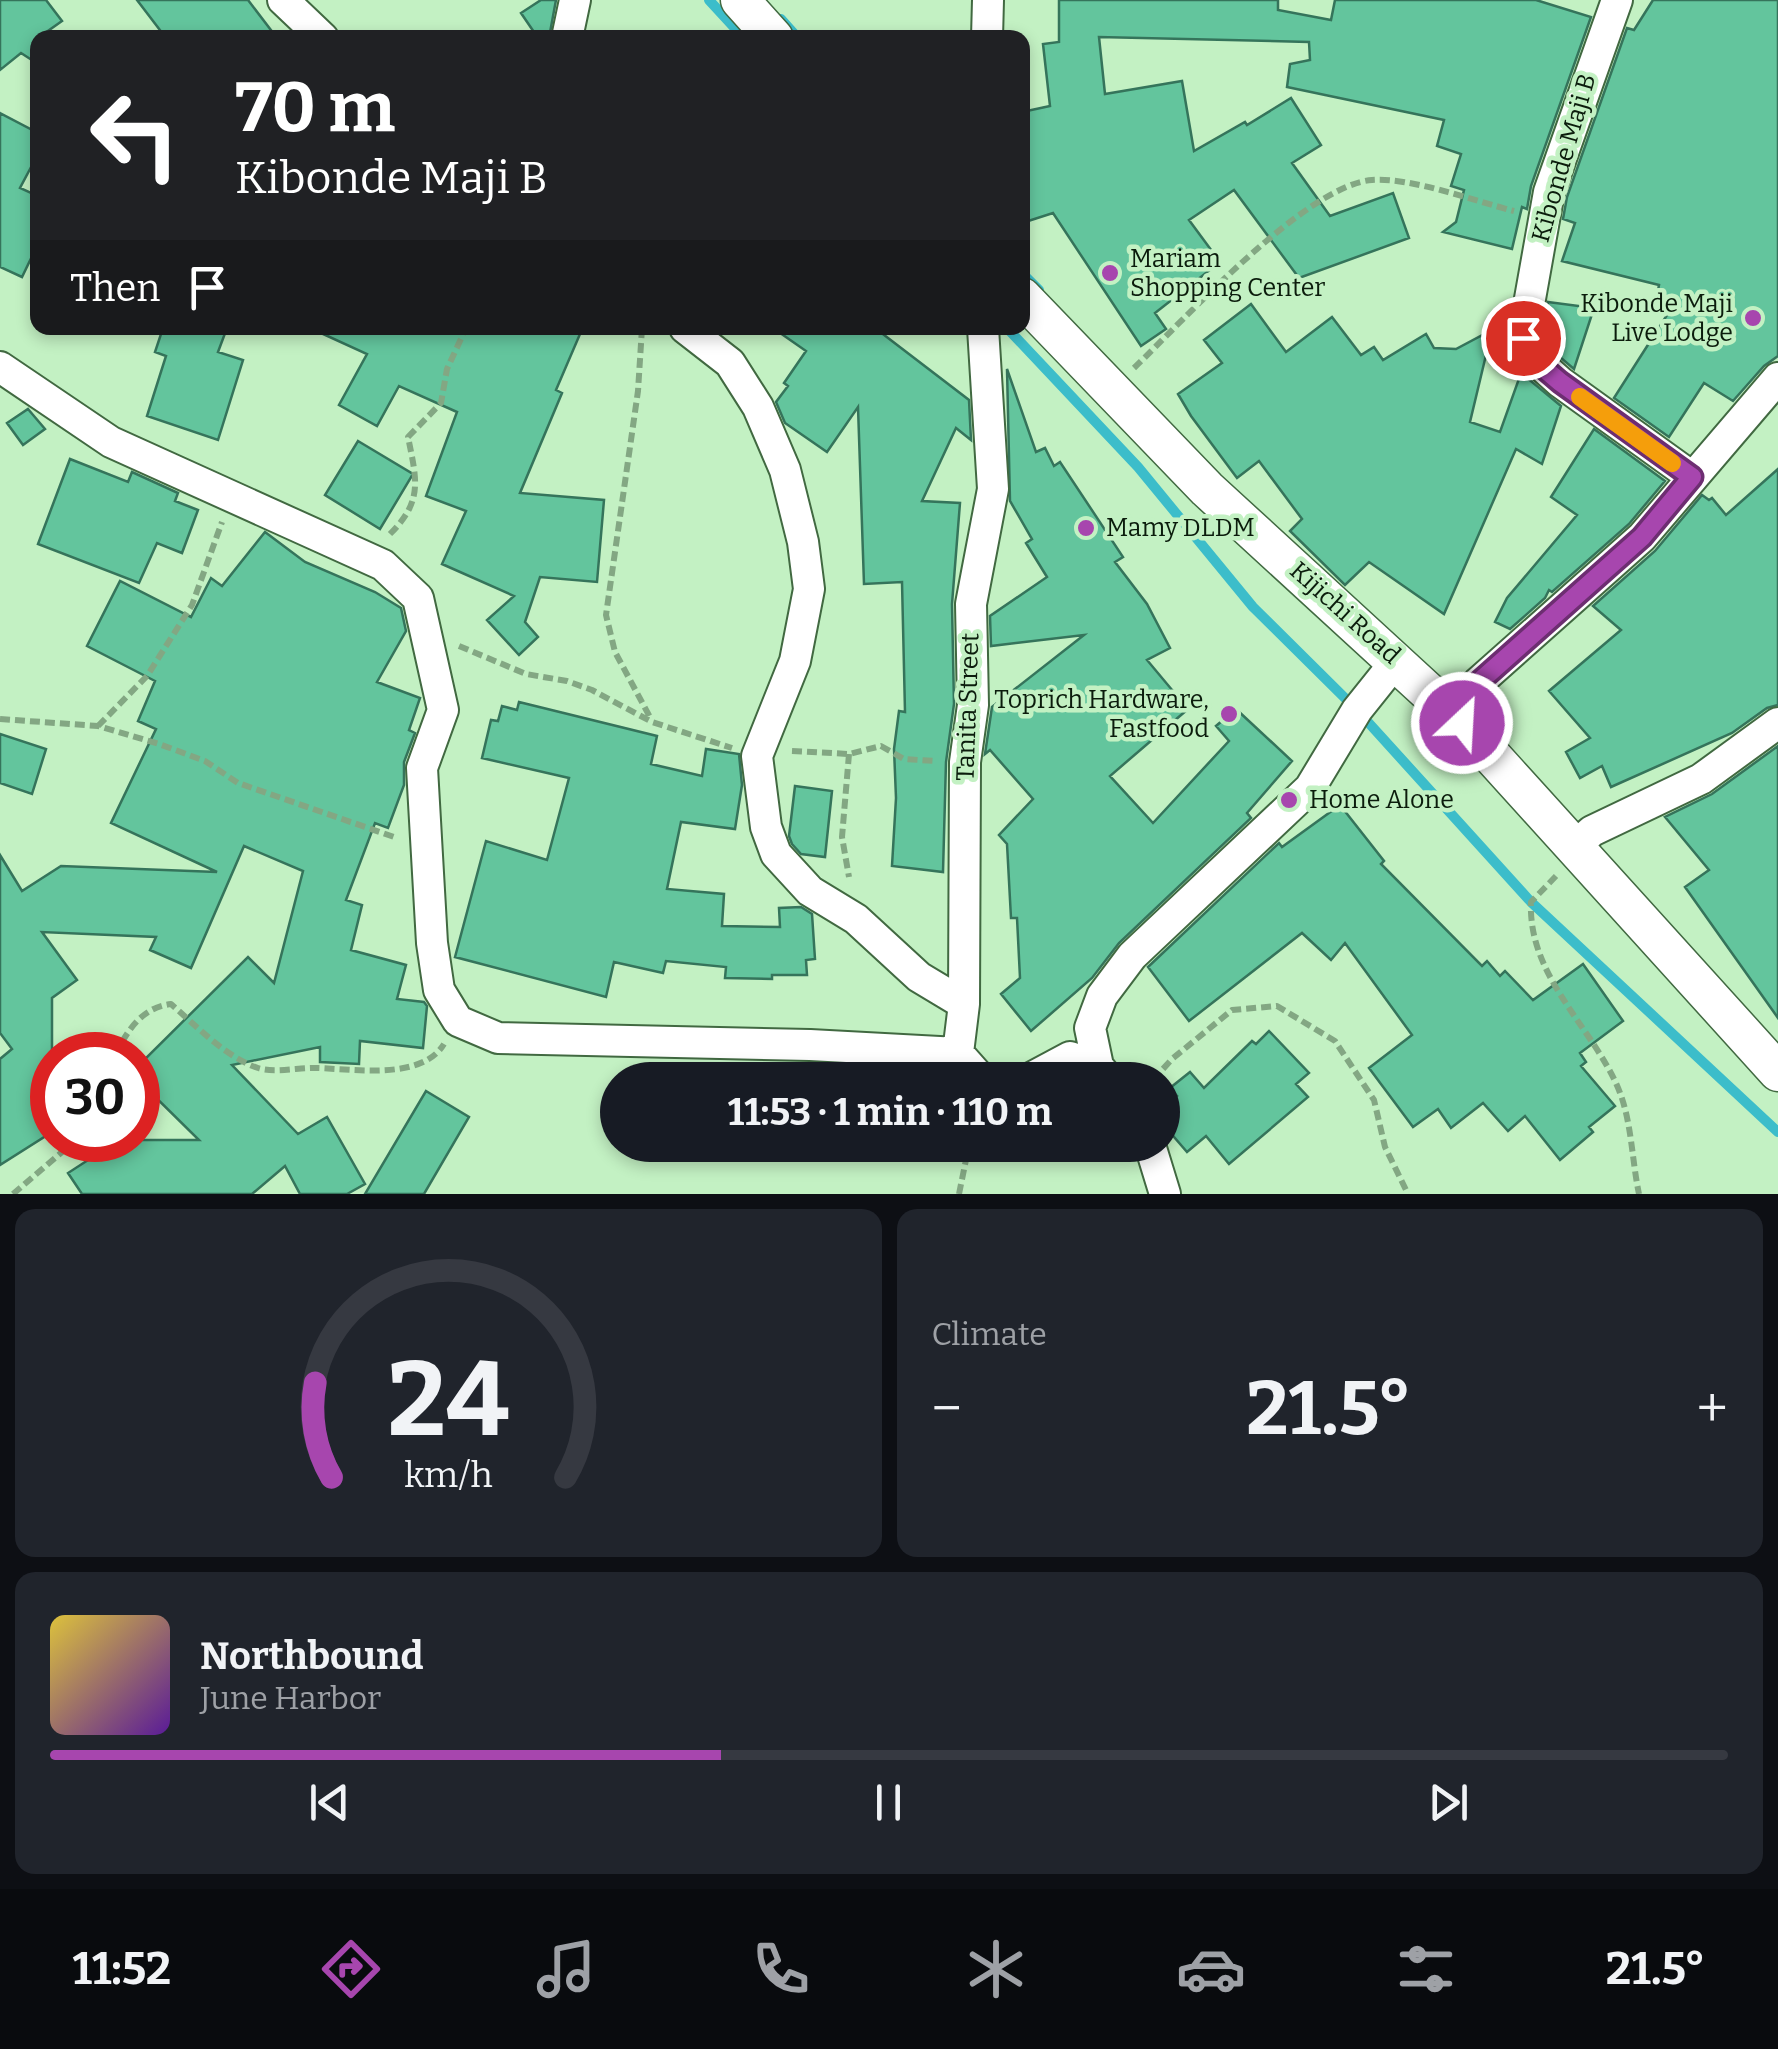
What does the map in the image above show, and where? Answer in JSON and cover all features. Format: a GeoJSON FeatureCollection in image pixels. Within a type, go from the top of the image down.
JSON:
{"type":"FeatureCollection","features":[{"type":"Feature","properties":{"kind":"street"},"geometry":{"type":"LineString","coordinates":[[283,0],[315,30]]}},
{"type":"Feature","properties":{"kind":"street"},"geometry":{"type":"LineString","coordinates":[[569,30],[576,0]]}},
{"type":"Feature","properties":{"kind":"street"},"geometry":{"type":"LineString","coordinates":[[740,0],[767,30]]}},
{"type":"Feature","properties":{"kind":"street"},"geometry":{"type":"LineString","coordinates":[[987,30],[988,0]]}},
{"type":"Feature","properties":{"kind":"street","name":"Kibonde Maji B"},"geometry":{"type":"LineString","coordinates":[[1616,0],[1572,120],[1542,218],[1523,338],[1532,358],[1560,382],[1692,477]]}},
{"type":"Feature","properties":{"kind":"street","name":"Kijichi Road"},"geometry":{"type":"LineString","coordinates":[[1030,305],[1207,489],[1462,723],[1778,1072]]}},
{"type":"Feature","properties":{"kind":"street"},"geometry":{"type":"LineString","coordinates":[[693,335],[730,363],[758,407],[785,470],[803,542],[809,589],[794,661],[756,756],[766,827],[776,854],[810,891],[856,919],[918,977],[964,1004]]}},
{"type":"Feature","properties":{"kind":"street","name":"Tanita Street"},"geometry":{"type":"LineString","coordinates":[[958,1053],[964,1004],[965,762],[973,704],[972,604],[992,489],[983,335]]}},
{"type":"Feature","properties":{"kind":"street"},"geometry":{"type":"LineString","coordinates":[[0,367],[111,442],[383,564],[418,598],[442,710],[422,768],[425,846],[439,990],[458,1021],[498,1038],[810,1044],[958,1053],[966,1062]]}},
{"type":"Feature","properties":{"kind":"street"},"geometry":{"type":"LineString","coordinates":[[1462,723],[1470,690],[1642,537],[1778,378]]}},
{"type":"Feature","properties":{"kind":"street"},"geometry":{"type":"LineString","coordinates":[[1101,1062],[1090,1028],[1102,996],[1132,956],[1310,788],[1357,710],[1396,660]]}},
{"type":"Feature","properties":{"kind":"street"},"geometry":{"type":"LineString","coordinates":[[1578,851],[1592,831],[1701,779],[1778,723]]}},
{"type":"Feature","properties":{"kind":"street"},"geometry":{"type":"LineString","coordinates":[[1155,1162],[1165,1194]]}},
{"type":"Feature","properties":{"kind":"path"},"geometry":{"type":"LineString","coordinates":[[1112,390],[1258,247],[1331,194],[1371,180],[1410,184],[1542,218]]}},
{"type":"Feature","properties":{"kind":"path"},"geometry":{"type":"LineString","coordinates":[[383,564],[374,533],[391,534],[414,502],[416,474],[408,438],[441,403],[447,370],[463,335]]}},
{"type":"Feature","properties":{"kind":"path"},"geometry":{"type":"LineString","coordinates":[[641,335],[636,404],[606,615],[615,652],[652,722]]}},
{"type":"Feature","properties":{"kind":"path"},"geometry":{"type":"LineString","coordinates":[[98,726],[147,676],[192,604],[231,498]]}},
{"type":"Feature","properties":{"kind":"path"},"geometry":{"type":"LineString","coordinates":[[422,619],[452,642],[482,657],[526,674],[580,685],[652,722],[756,756],[798,750],[849,754],[881,746],[904,759],[965,762]]}},
{"type":"Feature","properties":{"kind":"path"},"geometry":{"type":"LineString","coordinates":[[0,719],[98,726],[204,760],[238,782],[425,846]]}},
{"type":"Feature","properties":{"kind":"path"},"geometry":{"type":"LineString","coordinates":[[849,754],[842,837],[856,919]]}},
{"type":"Feature","properties":{"kind":"path"},"geometry":{"type":"LineString","coordinates":[[1578,851],[1530,902],[1530,920],[1543,966],[1616,1082],[1630,1127],[1639,1194]]}},
{"type":"Feature","properties":{"kind":"path"},"geometry":{"type":"LineString","coordinates":[[127,1032],[154,1006],[170,1004],[216,1043],[260,1069],[374,1072],[414,1065],[439,1052],[458,1021]]}},
{"type":"Feature","properties":{"kind":"path"},"geometry":{"type":"LineString","coordinates":[[1169,1062],[1232,1010],[1277,1006],[1336,1041],[1374,1100],[1385,1147],[1408,1194]]}},
{"type":"Feature","properties":{"kind":"path"},"geometry":{"type":"LineString","coordinates":[[13,1194],[50,1162]]}},
{"type":"Feature","properties":{"kind":"path"},"geometry":{"type":"LineString","coordinates":[[959,1194],[966,1162]]}},
{"type":"Feature","properties":{"kind":"building"},"geometry":{"type":"Polygon","coordinates":[[[0,0],[46,0],[62,21],[49,30],[30,30],[30,59],[21,53],[0,70],[0,0]]]}},
{"type":"Feature","properties":{"kind":"building"},"geometry":{"type":"Polygon","coordinates":[[[137,0],[248,0],[271,30],[160,30],[137,0]]]}},
{"type":"Feature","properties":{"kind":"building"},"geometry":{"type":"Polygon","coordinates":[[[541,0],[556,0],[550,30],[533,30],[521,13],[541,0]]]}},
{"type":"Feature","properties":{"kind":"building"},"geometry":{"type":"Polygon","coordinates":[[[1059,0],[1278,0],[1278,10],[1331,20],[1335,0],[1536,0],[1591,17],[1531,186],[1527,209],[1522,207],[1512,249],[1443,232],[1456,222],[1464,190],[1451,186],[1461,154],[1437,146],[1444,120],[1287,87],[1290,64],[1310,60],[1309,42],[1099,37],[1105,94],[1182,81],[1194,151],[1291,98],[1321,145],[1292,163],[1330,216],[1393,193],[1409,238],[1299,278],[1234,190],[1189,220],[1220,262],[1155,313],[1166,329],[1141,346],[1053,213],[1030,220],[1030,110],[1050,106],[1043,44],[1059,42],[1059,0]]]}},
{"type":"Feature","properties":{"kind":"building"},"geometry":{"type":"Polygon","coordinates":[[[1653,0],[1778,0],[1778,356],[1733,401],[1704,383],[1669,437],[1614,398],[1667,315],[1655,307],[1659,285],[1562,261],[1575,223],[1563,219],[1567,197],[1627,28],[1634,30],[1653,0]]]}},
{"type":"Feature","properties":{"kind":"building"},"geometry":{"type":"Polygon","coordinates":[[[0,113],[30,129],[30,169],[20,188],[30,192],[30,260],[22,277],[0,267],[0,113]]]}},
{"type":"Feature","properties":{"kind":"building"},"geometry":{"type":"Polygon","coordinates":[[[1548,302],[1594,308],[1574,369],[1547,346],[1542,335],[1548,302]]]}},
{"type":"Feature","properties":{"kind":"building"},"geometry":{"type":"Polygon","coordinates":[[[1251,304],[1286,352],[1332,317],[1361,355],[1374,347],[1383,360],[1426,334],[1434,348],[1456,349],[1492,330],[1470,422],[1500,432],[1521,373],[1561,406],[1542,464],[1516,449],[1444,614],[1369,562],[1345,585],[1290,531],[1302,519],[1259,461],[1237,478],[1191,416],[1178,394],[1222,363],[1204,340],[1251,304]]]}},
{"type":"Feature","properties":{"kind":"building"},"geometry":{"type":"Polygon","coordinates":[[[161,335],[224,335],[218,352],[243,360],[218,440],[147,416],[166,356],[155,352],[161,335]]]}},
{"type":"Feature","properties":{"kind":"building"},"geometry":{"type":"Polygon","coordinates":[[[325,335],[580,335],[556,390],[562,393],[520,493],[604,500],[597,582],[540,577],[525,622],[538,637],[519,655],[487,620],[514,596],[442,564],[466,511],[426,496],[457,412],[399,386],[377,426],[339,405],[367,354],[325,335]]]}},
{"type":"Feature","properties":{"kind":"building"},"geometry":{"type":"Polygon","coordinates":[[[783,335],[884,335],[969,400],[971,440],[956,428],[922,501],[960,503],[952,604],[954,704],[946,762],[943,872],[892,866],[894,749],[899,711],[905,712],[902,582],[864,584],[858,407],[827,452],[785,423],[776,402],[806,351],[783,335]]]}},
{"type":"Feature","properties":{"kind":"building"},"geometry":{"type":"Polygon","coordinates":[[[1007,369],[1036,452],[1045,448],[1054,466],[1060,462],[1123,557],[1115,562],[1147,604],[1170,648],[1147,660],[1188,709],[1110,776],[1153,823],[1229,741],[1216,726],[1236,709],[1292,761],[1247,813],[1251,818],[1119,943],[1092,978],[1031,1031],[1001,994],[1020,978],[1017,918],[1011,918],[1007,844],[999,835],[1033,799],[990,750],[985,754],[992,707],[1084,635],[991,646],[990,616],[1047,577],[1026,543],[1032,539],[1010,501],[1007,369]]]}},
{"type":"Feature","properties":{"kind":"building"},"geometry":{"type":"Polygon","coordinates":[[[28,409],[45,429],[23,445],[7,423],[28,409]]]}},
{"type":"Feature","properties":{"kind":"building"},"geometry":{"type":"Polygon","coordinates":[[[1594,429],[1665,481],[1629,524],[1552,592],[1549,590],[1510,629],[1495,622],[1507,598],[1577,515],[1551,497],[1594,429]]]}},
{"type":"Feature","properties":{"kind":"building"},"geometry":{"type":"Polygon","coordinates":[[[358,441],[413,474],[380,529],[325,495],[358,441]]]}},
{"type":"Feature","properties":{"kind":"building"},"geometry":{"type":"Polygon","coordinates":[[[70,459],[128,482],[132,472],[178,493],[175,501],[198,510],[182,553],[157,543],[139,583],[38,544],[70,459]]]}},
{"type":"Feature","properties":{"kind":"building"},"geometry":{"type":"Polygon","coordinates":[[[1778,469],[1778,705],[1767,708],[1732,733],[1611,787],[1602,766],[1580,778],[1566,752],[1590,738],[1549,691],[1621,630],[1593,606],[1655,551],[1702,495],[1712,498],[1726,515],[1778,469]]]}},
{"type":"Feature","properties":{"kind":"building"},"geometry":{"type":"Polygon","coordinates":[[[265,532],[305,562],[375,592],[401,608],[406,631],[377,682],[420,698],[409,730],[415,733],[404,762],[404,785],[388,828],[375,823],[346,900],[362,905],[351,950],[406,965],[397,999],[424,1002],[427,1006],[423,1048],[360,1041],[359,1064],[320,1062],[320,1047],[232,1065],[298,1134],[327,1117],[365,1184],[347,1194],[300,1194],[285,1166],[252,1194],[82,1194],[68,1173],[85,1162],[160,1162],[160,1140],[199,1140],[160,1102],[160,1044],[248,957],[274,983],[303,871],[244,846],[191,968],[150,950],[156,937],[42,932],[77,980],[52,998],[52,1032],[30,1032],[30,1146],[0,1165],[0,1059],[12,1049],[0,1033],[0,855],[22,891],[61,866],[217,872],[111,823],[156,729],[138,721],[155,681],[87,646],[120,581],[191,617],[211,578],[222,586],[265,532]]]}},
{"type":"Feature","properties":{"kind":"building"},"geometry":{"type":"Polygon","coordinates":[[[519,702],[657,736],[651,764],[702,776],[706,749],[739,754],[742,785],[735,829],[681,822],[667,889],[724,894],[722,926],[780,927],[779,908],[801,907],[812,914],[815,959],[806,960],[807,975],[725,978],[726,967],[666,961],[663,973],[614,962],[606,997],[455,957],[486,841],[547,860],[569,778],[482,758],[491,720],[498,721],[502,706],[517,710],[519,702]]]}},
{"type":"Feature","properties":{"kind":"building"},"geometry":{"type":"Polygon","coordinates":[[[0,734],[46,749],[32,794],[0,783],[0,734]]]}},
{"type":"Feature","properties":{"kind":"building"},"geometry":{"type":"Polygon","coordinates":[[[1778,746],[1778,1018],[1685,887],[1709,870],[1665,817],[1712,794],[1778,746]]]}},
{"type":"Feature","properties":{"kind":"building"},"geometry":{"type":"Polygon","coordinates":[[[795,786],[832,791],[825,857],[801,854],[792,844],[789,836],[795,786]]]}},
{"type":"Feature","properties":{"kind":"building"},"geometry":{"type":"Polygon","coordinates":[[[1340,805],[1384,861],[1381,864],[1482,966],[1487,961],[1500,976],[1505,971],[1533,1000],[1583,964],[1623,1021],[1580,1053],[1586,1062],[1581,1066],[1615,1106],[1589,1127],[1593,1132],[1560,1160],[1525,1116],[1508,1131],[1483,1103],[1451,1128],[1438,1109],[1413,1127],[1369,1068],[1412,1035],[1345,943],[1331,960],[1302,933],[1189,1021],[1148,967],[1279,843],[1282,847],[1340,805]]]}},
{"type":"Feature","properties":{"kind":"building"},"geometry":{"type":"Polygon","coordinates":[[[1269,1031],[1309,1073],[1296,1084],[1308,1097],[1229,1164],[1206,1136],[1187,1152],[1180,1144],[1180,1080],[1190,1072],[1204,1088],[1252,1041],[1256,1044],[1269,1031]]]}},
{"type":"Feature","properties":{"kind":"building"},"geometry":{"type":"Polygon","coordinates":[[[426,1091],[469,1117],[424,1194],[365,1194],[426,1091]]]}},
{"type":"Feature","properties":{"kind":"waterway"},"geometry":{"type":"LineString","coordinates":[[709,0],[737,30]]}},
{"type":"Feature","properties":{"kind":"waterway"},"geometry":{"type":"LineString","coordinates":[[781,19],[791,30]]}},
{"type":"Feature","properties":{"kind":"waterway"},"geometry":{"type":"LineString","coordinates":[[1030,281],[1039,290]]}},
{"type":"Feature","properties":{"kind":"waterway"},"geometry":{"type":"LineString","coordinates":[[1014,335],[1138,467],[1253,607],[1357,710],[1531,902],[1778,1132]]}},
{"type":"Feature","properties":{"kind":"slow traffic"},"geometry":{"type":"LineString","coordinates":[[1580,397],[1672,463]]}},
{"type":"Feature","properties":{"kind":"place","name":"Mariam Shopping Center"},"geometry":{"type":"Point","coordinates":[1110,273]}},
{"type":"Feature","properties":{"kind":"place","name":"Kibonde Maji Live Lodge"},"geometry":{"type":"Point","coordinates":[1753,318]}},
{"type":"Feature","properties":{"kind":"place","name":"Mamy DLDM"},"geometry":{"type":"Point","coordinates":[1086,528]}},
{"type":"Feature","properties":{"kind":"place","name":"Toprich Hardware, Fastfood"},"geometry":{"type":"Point","coordinates":[1229,714]}},
{"type":"Feature","properties":{"kind":"place","name":"Home Alone"},"geometry":{"type":"Point","coordinates":[1289,800]}},
{"type":"Feature","properties":{"kind":"route"},"geometry":{"type":"LineString","coordinates":[[1462,723],[1470,690],[1642,537],[1692,477],[1560,382],[1532,358],[1523,338]]}}]}
